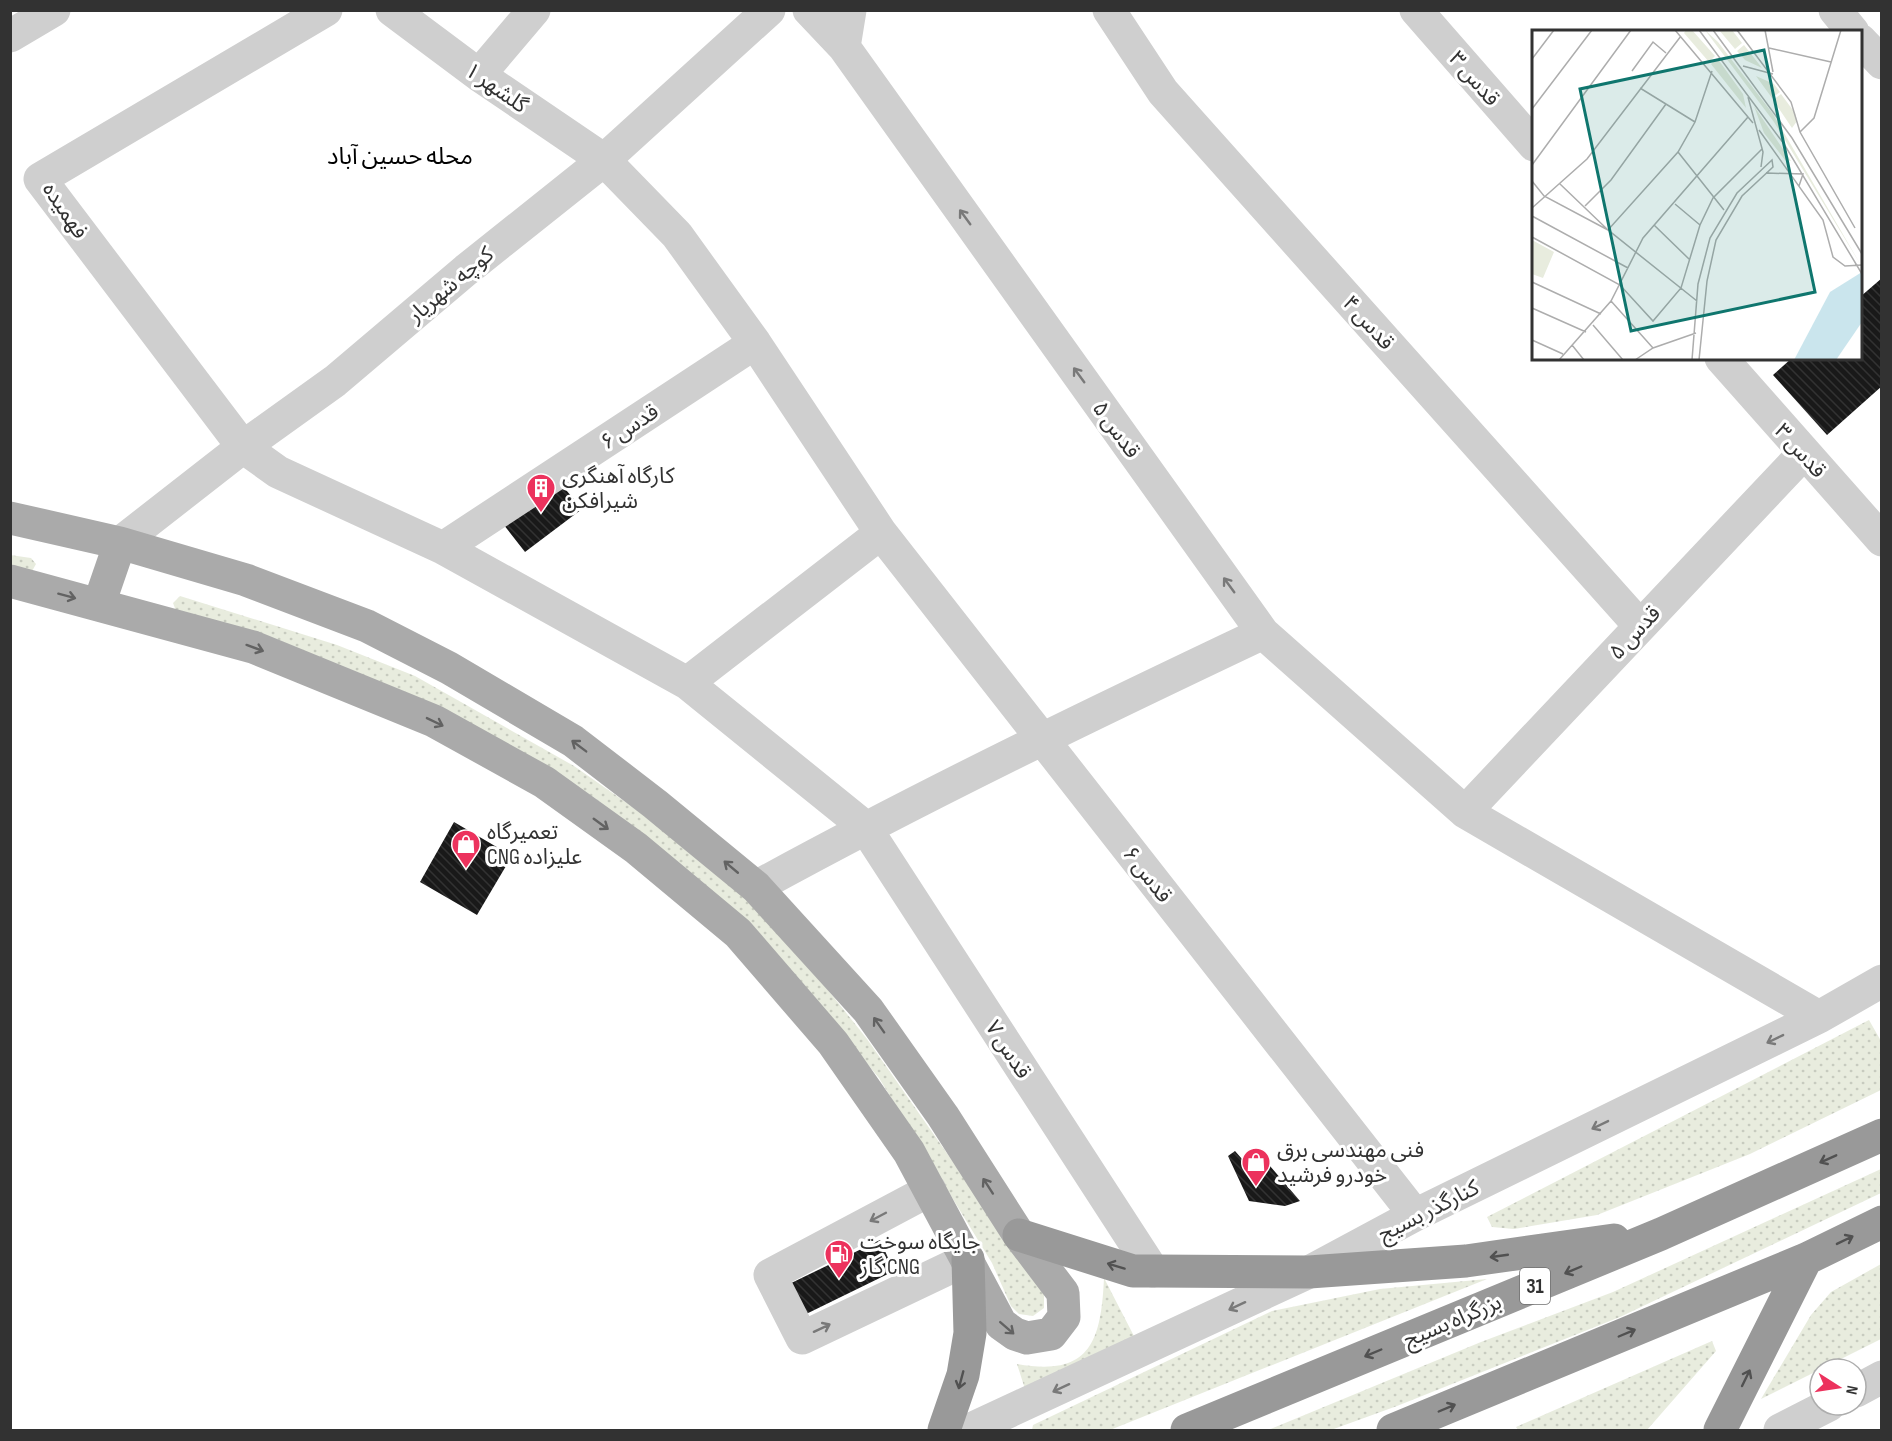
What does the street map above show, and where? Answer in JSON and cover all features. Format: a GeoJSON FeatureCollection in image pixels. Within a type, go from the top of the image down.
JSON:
{"type":"FeatureCollection","features":[{"type":"Feature","properties":{"kind":"highway","name":"بزرگراه بسیج"},"geometry":{"type":"LineString","coordinates":[[1187,1431],[1661,1234],[1881,1135]]}},
{"type":"Feature","properties":{"kind":"highway"},"geometry":{"type":"LineString","coordinates":[[1393,1431],[1806,1259],[1881,1222]]}},
{"type":"Feature","properties":{"kind":"highway"},"geometry":{"type":"LineString","coordinates":[[1019,1235],[1133,1271],[1309,1272],[1466,1261],[1661,1234]]}},
{"type":"Feature","properties":{"kind":"highway"},"geometry":{"type":"LineString","coordinates":[[944,1431],[963,1375],[970,1333],[968,1259]]}},
{"type":"Feature","properties":{"kind":"highway"},"geometry":{"type":"LineString","coordinates":[[1720,1431],[1806,1259]]}},
{"type":"Feature","properties":{"kind":"main road"},"geometry":{"type":"LineString","coordinates":[[10,518],[120,543],[246,580],[368,626],[449,669],[573,741],[756,887],[868,1010],[943,1116],[1019,1235],[1063,1293],[1064,1317],[1051,1334],[1027,1338],[1015,1334],[1001,1324],[909,1152],[833,1042],[738,933],[636,848],[543,782],[435,721],[253,647],[10,581]]}},
{"type":"Feature","properties":{"kind":"main road"},"geometry":{"type":"LineString","coordinates":[[99,604],[120,543]]}},
{"type":"Feature","properties":{"kind":"street"},"geometry":{"type":"LineString","coordinates":[[10,36],[54,10]]}},
{"type":"Feature","properties":{"kind":"street","name":"فهمیده"},"geometry":{"type":"LineString","coordinates":[[243,447],[40,179],[326,10]]}},
{"type":"Feature","properties":{"kind":"street","name":"گلشهر ۱"},"geometry":{"type":"LineString","coordinates":[[392,10],[479,75],[604,160]]}},
{"type":"Feature","properties":{"kind":"street"},"geometry":{"type":"LineString","coordinates":[[479,75],[534,10]]}},
{"type":"Feature","properties":{"kind":"street","name":"کوچه شهریار"},"geometry":{"type":"LineString","coordinates":[[120,543],[243,447],[335,381],[466,270],[604,160],[769,10]]}},
{"type":"Feature","properties":{"kind":"street","name":"قدس ۵"},"geometry":{"type":"LineString","coordinates":[[809,10],[844,47],[1263,633],[1465,812],[1819,1017]]}},
{"type":"Feature","properties":{"kind":"street"},"geometry":{"type":"LineString","coordinates":[[844,47],[850,10]]}},
{"type":"Feature","properties":{"kind":"street","name":"قدس ۴"},"geometry":{"type":"LineString","coordinates":[[1109,10],[1163,92],[1640,626]]}},
{"type":"Feature","properties":{"kind":"street","name":"قدس ۳"},"geometry":{"type":"LineString","coordinates":[[1416,10],[1532,144]]}},
{"type":"Feature","properties":{"kind":"street"},"geometry":{"type":"LineString","coordinates":[[1835,10],[1851,30]]}},
{"type":"Feature","properties":{"kind":"street"},"geometry":{"type":"LineString","coordinates":[[1862,41],[1881,63]]}},
{"type":"Feature","properties":{"kind":"street","name":"قدس ۶"},"geometry":{"type":"LineString","coordinates":[[604,160],[676,234],[755,344],[881,533],[1415,1215]]}},
{"type":"Feature","properties":{"kind":"street","name":"قدس ۶"},"geometry":{"type":"LineString","coordinates":[[442,548],[755,344]]}},
{"type":"Feature","properties":{"kind":"street","name":"قدس ۳"},"geometry":{"type":"LineString","coordinates":[[1723,360],[1881,540]]}},
{"type":"Feature","properties":{"kind":"street","name":"قدس ۷"},"geometry":{"type":"LineString","coordinates":[[243,447],[278,472],[442,548],[687,683],[866,827],[1153,1271]]}},
{"type":"Feature","properties":{"kind":"street","name":"قدس ۵"},"geometry":{"type":"LineString","coordinates":[[1465,812],[1804,453]]}},
{"type":"Feature","properties":{"kind":"street"},"geometry":{"type":"LineString","coordinates":[[687,683],[881,533]]}},
{"type":"Feature","properties":{"kind":"street"},"geometry":{"type":"LineString","coordinates":[[756,887],[866,827],[1042,738],[1263,633]]}},
{"type":"Feature","properties":{"kind":"street","name":"کنارگذر بسیج"},"geometry":{"type":"LineString","coordinates":[[969,1431],[1309,1272],[1415,1215],[1819,1017],[1881,981]]}},
{"type":"Feature","properties":{"kind":"street"},"geometry":{"type":"LineString","coordinates":[[930,1190],[770,1275],[802,1338],[968,1259]]}},
{"type":"Feature","properties":{"kind":"street"},"geometry":{"type":"LineString","coordinates":[[1780,1431],[1808,1416]]}},
{"type":"Feature","properties":{"kind":"shaded area"},"geometry":{"type":"Polygon","coordinates":[[[10,555],[31,558],[36,564],[31,573],[11,570],[10,555]]]}},
{"type":"Feature","properties":{"kind":"shaded area"},"geometry":{"type":"Polygon","coordinates":[[[180,596],[337,645],[415,676],[574,766],[681,841],[757,909],[804,960],[867,1039],[1035,1279],[1044,1294],[1044,1308],[1033,1316],[1019,1314],[1011,1306],[992,1263],[879,1078],[797,980],[685,871],[596,799],[524,754],[176,611],[173,603],[180,596]]]}},
{"type":"Feature","properties":{"kind":"shaded area"},"geometry":{"type":"Polygon","coordinates":[[[1869,1020],[1881,1041],[1881,1090],[1750,1154],[1597,1215],[1514,1229],[1492,1227],[1487,1217],[1869,1020]]]}},
{"type":"Feature","properties":{"kind":"shaded area"},"geometry":{"type":"Polygon","coordinates":[[[1881,1169],[1881,1193],[1620,1317],[1331,1430],[1268,1430],[1481,1342],[1613,1292],[1881,1169]]]}},
{"type":"Feature","properties":{"kind":"shaded area"},"geometry":{"type":"Polygon","coordinates":[[[1881,1264],[1881,1339],[1845,1357],[1808,1357],[1808,1376],[1761,1399],[1811,1315],[1831,1292],[1881,1264]]]}},
{"type":"Feature","properties":{"kind":"shaded area"},"geometry":{"type":"Polygon","coordinates":[[[1104,1278],[1135,1338],[1025,1389],[1017,1364],[1042,1367],[1061,1365],[1076,1359],[1087,1350],[1099,1320],[1104,1278]]]}},
{"type":"Feature","properties":{"kind":"shaded area"},"geometry":{"type":"Polygon","coordinates":[[[1487,1279],[1110,1430],[1032,1430],[1033,1425],[1272,1311],[1380,1289],[1487,1279]]]}},
{"type":"Feature","properties":{"kind":"shaded area"},"geometry":{"type":"Polygon","coordinates":[[[1712,1341],[1716,1351],[1647,1430],[1518,1430],[1516,1427],[1712,1341]]]}},
{"type":"Feature","properties":{"kind":"building"},"geometry":{"type":"Polygon","coordinates":[[[1882,278],[1882,386],[1827,435],[1773,375],[1790,360],[1862,360],[1862,295],[1882,278]]]}},
{"type":"Feature","properties":{"kind":"building","name":"کارگاه آهنگری شیرافکن"},"geometry":{"type":"Polygon","coordinates":[[[556,478],[582,509],[525,552],[500,520],[556,478]]]}},
{"type":"Feature","properties":{"kind":"building","name":"تعمیرگاه CNG علیزاده"},"geometry":{"type":"Polygon","coordinates":[[[454,822],[512,856],[477,915],[420,882],[454,822]]]}},
{"type":"Feature","properties":{"kind":"building","name":"فنی مهندسی برق خودرو فرشید"},"geometry":{"type":"Polygon","coordinates":[[[1235,1151],[1257,1176],[1270,1166],[1300,1201],[1285,1206],[1249,1201],[1228,1156],[1235,1151]]]}},
{"type":"Feature","properties":{"kind":"building","name":"جایگاه سوخت گاز CNG"},"geometry":{"type":"Polygon","coordinates":[[[880,1240],[894,1271],[798,1318],[783,1287],[880,1240]]]}},
{"type":"Feature","properties":{"kind":"place","name":"کارگاه آهنگری شیرافکن"},"geometry":{"type":"Point","coordinates":[541,514]}},
{"type":"Feature","properties":{"kind":"place","name":"تعمیرگاه CNG علیزاده"},"geometry":{"type":"Point","coordinates":[466,870]}},
{"type":"Feature","properties":{"kind":"place","name":"فنی مهندسی برق خودرو فرشید"},"geometry":{"type":"Point","coordinates":[1256,1188]}},
{"type":"Feature","properties":{"kind":"place","name":"جایگاه سوخت گاز CNG"},"geometry":{"type":"Point","coordinates":[839,1280]}},
{"type":"Feature","properties":{"kind":"district","name":"محله حسین آباد"},"geometry":{"type":"Point","coordinates":[400,156]}}]}
